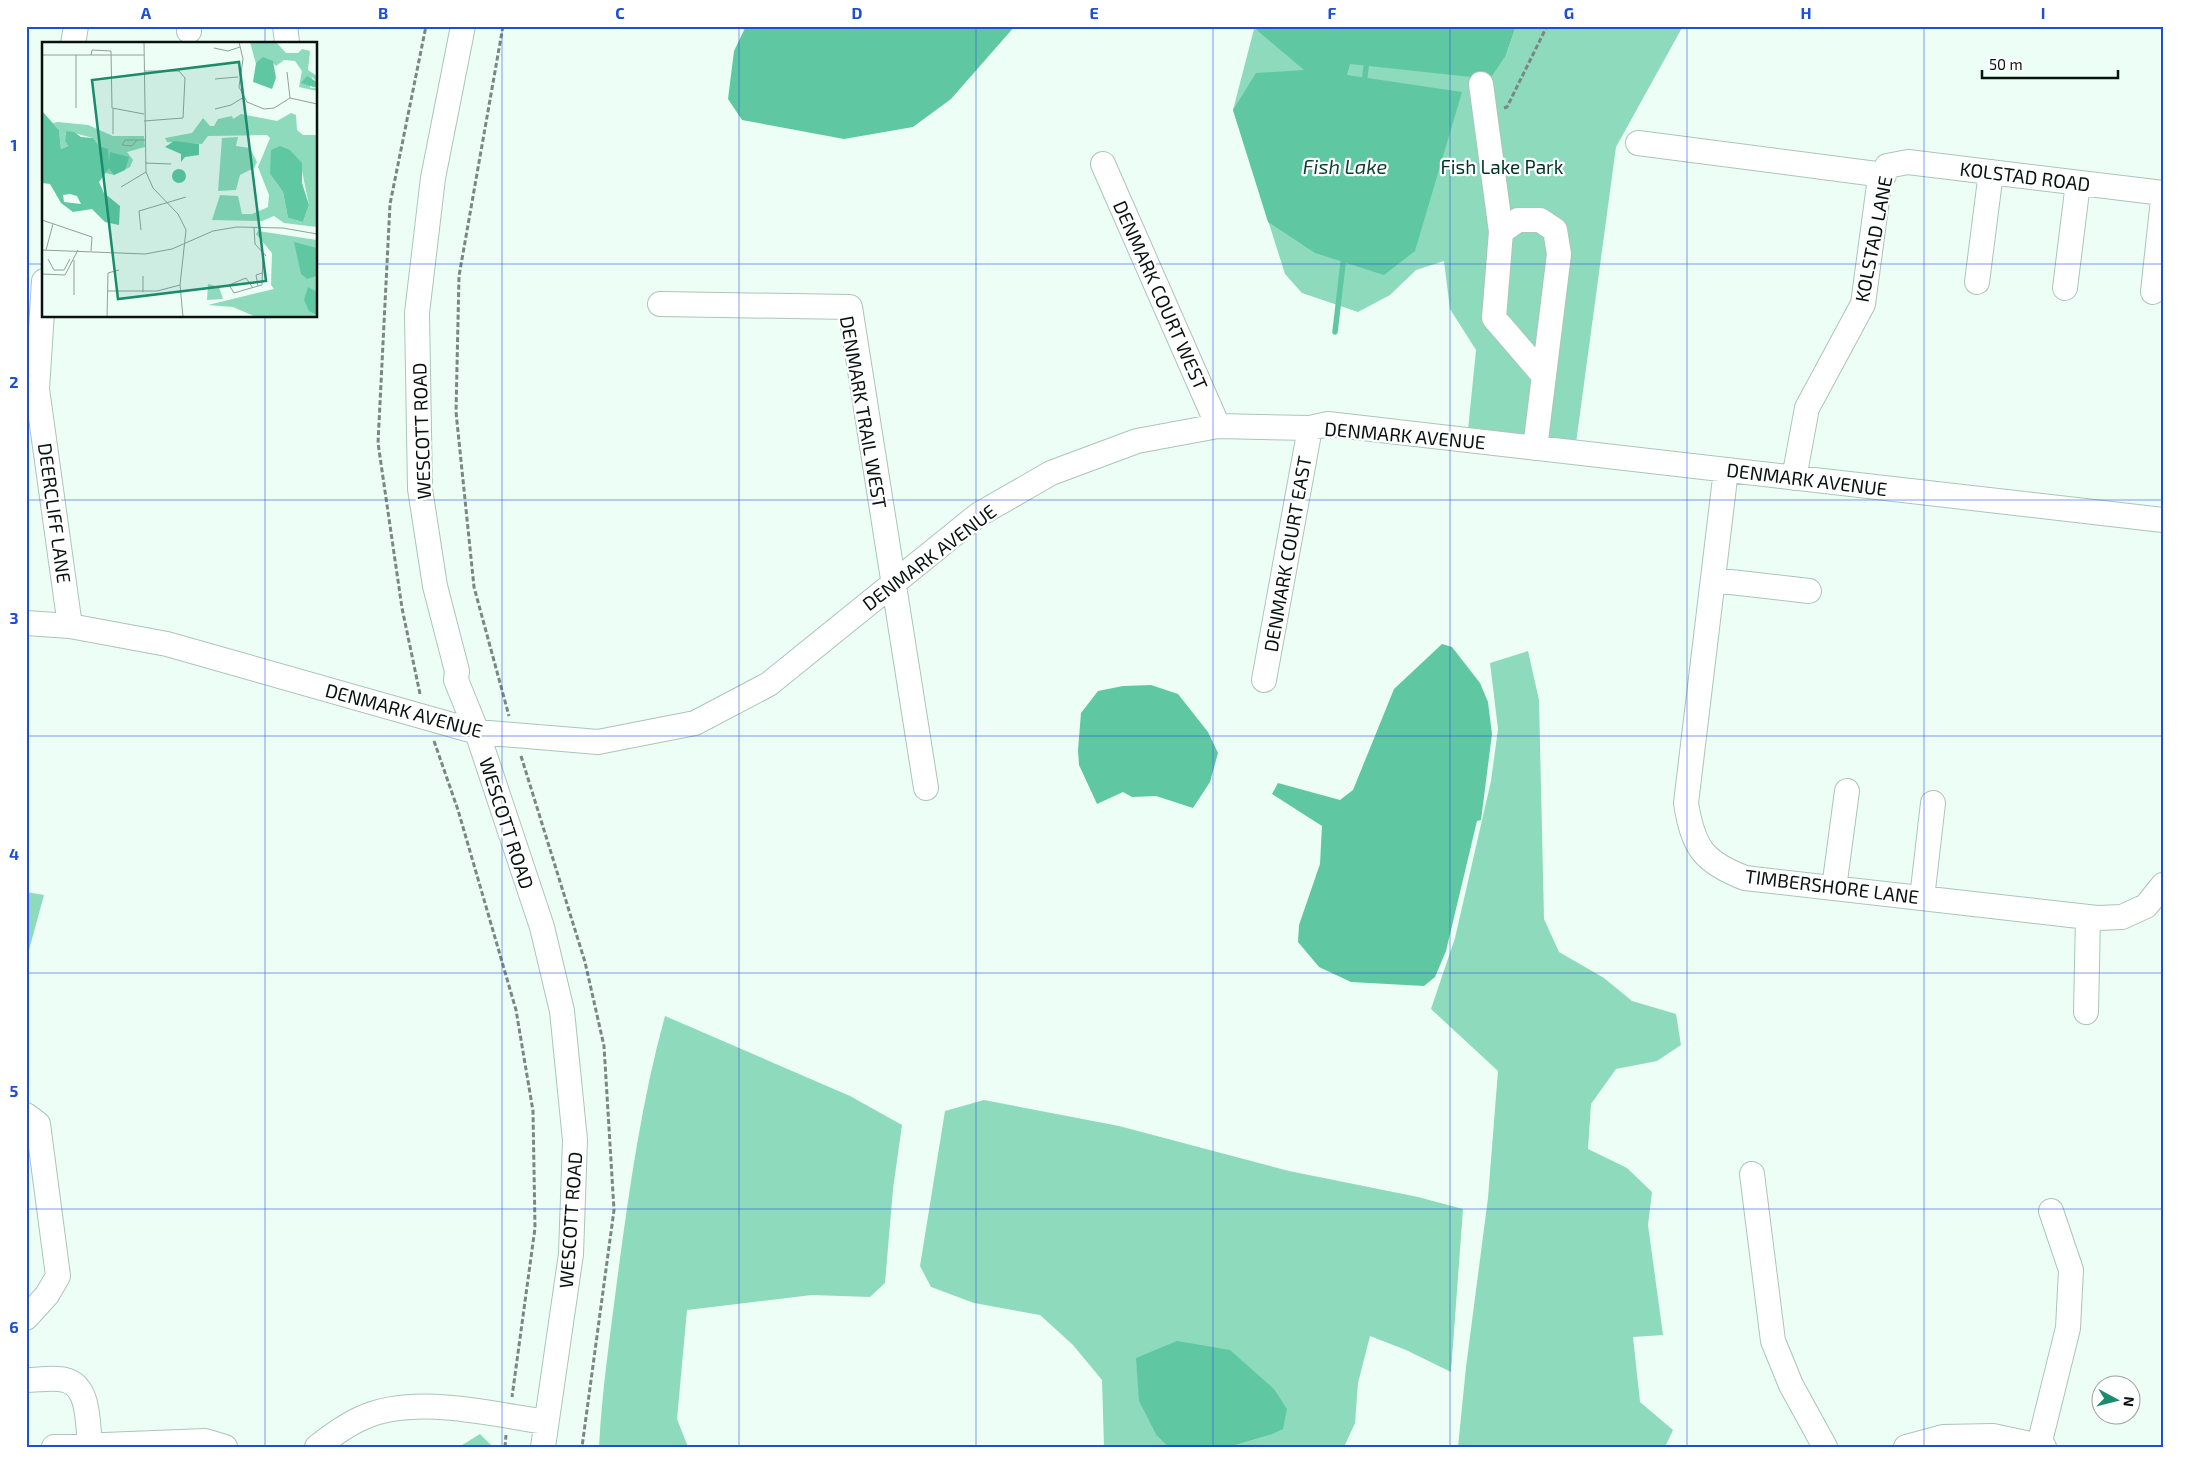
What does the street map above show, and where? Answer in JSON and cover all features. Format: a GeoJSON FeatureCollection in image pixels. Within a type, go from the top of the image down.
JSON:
{"type":"FeatureCollection","features":[{"type":"Feature","properties":{"kind":"street"},"geometry":{"type":"LineString","coordinates":[[73,42],[76,26]]}},
{"type":"Feature","properties":{"kind":"street","name":"WESCOTT ROAD"},"geometry":{"type":"LineString","coordinates":[[463,26],[433,178],[417,313],[420,479],[435,586],[457,671],[456,680],[477,732],[542,927],[562,1011],[575,1140],[570,1254],[543,1447]]}},
{"type":"Feature","properties":{"kind":"street"},"geometry":{"type":"LineString","coordinates":[[1481,84],[1501,232],[1494,318],[1544,376]]}},
{"type":"Feature","properties":{"kind":"street","name":"KOLSTAD ROAD"},"geometry":{"type":"LineString","coordinates":[[1638,143],[1885,170],[1908,162],[2163,192]]}},
{"type":"Feature","properties":{"kind":"street","name":"DENMARK COURT WEST"},"geometry":{"type":"LineString","coordinates":[[1103,164],[1218,426]]}},
{"type":"Feature","properties":{"kind":"street","name":"KOLSTAD LANE"},"geometry":{"type":"LineString","coordinates":[[1794,478],[1807,408],[1863,304],[1879,185],[1885,170]]}},
{"type":"Feature","properties":{"kind":"street"},"geometry":{"type":"LineString","coordinates":[[1978,282],[1991,172]]}},
{"type":"Feature","properties":{"kind":"street"},"geometry":{"type":"LineString","coordinates":[[2065,288],[2078,183]]}},
{"type":"Feature","properties":{"kind":"street"},"geometry":{"type":"LineString","coordinates":[[2153,292],[2163,199]]}},
{"type":"Feature","properties":{"kind":"street"},"geometry":{"type":"LineString","coordinates":[[1501,232],[1518,220],[1540,220],[1555,230],[1559,254],[1535,448]]}},
{"type":"Feature","properties":{"kind":"street","name":"DENMARK TRAIL WEST"},"geometry":{"type":"LineString","coordinates":[[660,304],[850,307],[893,582]]}},
{"type":"Feature","properties":{"kind":"street","name":"DEERCLIFF LANE"},"geometry":{"type":"LineString","coordinates":[[42,312],[37,389],[70,626]]}},
{"type":"Feature","properties":{"kind":"street","name":"DENMARK AVENUE"},"geometry":{"type":"LineString","coordinates":[[26,623],[70,626],[167,644],[477,732],[598,742],[695,722],[769,684],[978,514],[1051,473],[1137,441],[1218,426],[1310,428],[1328,424],[2163,520]]}},
{"type":"Feature","properties":{"kind":"street","name":"DENMARK COURT EAST"},"geometry":{"type":"LineString","coordinates":[[1264,680],[1310,428]]}},
{"type":"Feature","properties":{"kind":"street","name":"TIMBERSHORE LANE"},"geometry":{"type":"LineString","coordinates":[[1726,470],[1686,803],[1690,828],[1702,852],[1722,869],[1746,878],[2088,917],[2122,917],[2146,906],[2163,885]]}},
{"type":"Feature","properties":{"kind":"street"},"geometry":{"type":"LineString","coordinates":[[1713,580],[1809,591]]}},
{"type":"Feature","properties":{"kind":"street"},"geometry":{"type":"LineString","coordinates":[[893,582],[926,788]]}},
{"type":"Feature","properties":{"kind":"street"},"geometry":{"type":"LineString","coordinates":[[1834,888],[1847,791]]}},
{"type":"Feature","properties":{"kind":"street"},"geometry":{"type":"LineString","coordinates":[[1922,898],[1933,803]]}},
{"type":"Feature","properties":{"kind":"street"},"geometry":{"type":"LineString","coordinates":[[2086,1012],[2088,917]]}},
{"type":"Feature","properties":{"kind":"street"},"geometry":{"type":"LineString","coordinates":[[26,1116],[38,1124],[58,1276],[47,1295],[26,1318]]}},
{"type":"Feature","properties":{"kind":"street"},"geometry":{"type":"LineString","coordinates":[[1752,1174],[1773,1341],[1791,1385],[1825,1447]]}},
{"type":"Feature","properties":{"kind":"street"},"geometry":{"type":"LineString","coordinates":[[1906,1447],[1943,1437],[1985,1436],[2041,1446],[2069,1318],[2071,1270],[2051,1211]]}},
{"type":"Feature","properties":{"kind":"street"},"geometry":{"type":"LineString","coordinates":[[26,1380],[59,1378],[72,1382],[84,1397],[90,1445]]}},
{"type":"Feature","properties":{"kind":"street"},"geometry":{"type":"LineString","coordinates":[[317,1447],[346,1426],[363,1417],[401,1407],[440,1407],[546,1422]]}},
{"type":"Feature","properties":{"kind":"street"},"geometry":{"type":"LineString","coordinates":[[54,1447],[205,1441],[225,1447]]}},
{"type":"Feature","properties":{"kind":"path"},"geometry":{"type":"LineString","coordinates":[[1485,116],[1507,107],[1547,26]]}},
{"type":"Feature","properties":{"kind":"green space","name":"Fish Lake Park"},"geometry":{"type":"Polygon","coordinates":[[[1516,26],[1683,26],[1616,147],[1576,443],[1467,440],[1476,350],[1450,309],[1444,261],[1416,270],[1390,295],[1358,312],[1302,293],[1285,274],[1233,110],[1254,29],[1350,64],[1506,55],[1516,26]]]}},
{"type":"Feature","properties":{"kind":"green space"},"geometry":{"type":"Polygon","coordinates":[[[1528,651],[1539,700],[1544,919],[1559,952],[1604,978],[1632,1001],[1676,1014],[1681,1045],[1657,1061],[1616,1069],[1591,1104],[1588,1149],[1627,1168],[1652,1192],[1648,1225],[1663,1335],[1633,1337],[1640,1402],[1673,1430],[1665,1447],[1458,1447],[1466,1367],[1488,1198],[1498,1071],[1431,1009],[1455,938],[1491,781],[1498,729],[1490,663],[1528,651]]]}},
{"type":"Feature","properties":{"kind":"green space"},"geometry":{"type":"Polygon","coordinates":[[[26,892],[44,895],[26,961],[26,892]]]}},
{"type":"Feature","properties":{"kind":"green space"},"geometry":{"type":"Polygon","coordinates":[[[665,1016],[850,1096],[902,1125],[893,1189],[885,1283],[870,1297],[812,1295],[687,1310],[677,1419],[688,1447],[599,1447],[606,1364],[631,1181],[642,1115],[665,1016]]]}},
{"type":"Feature","properties":{"kind":"green space"},"geometry":{"type":"Polygon","coordinates":[[[984,1100],[1119,1126],[1289,1171],[1418,1197],[1463,1209],[1451,1372],[1406,1350],[1370,1336],[1358,1383],[1355,1423],[1344,1447],[1229,1447],[1270,1435],[1157,1436],[1168,1447],[1104,1447],[1102,1380],[1073,1345],[1040,1315],[974,1303],[931,1287],[920,1266],[945,1111],[984,1100]]]}},
{"type":"Feature","properties":{"kind":"green space"},"geometry":{"type":"Polygon","coordinates":[[[480,1434],[493,1447],[459,1447],[480,1434]]]}},
{"type":"Feature","properties":{"kind":"water"},"geometry":{"type":"Polygon","coordinates":[[[746,26],[1015,26],[951,99],[913,127],[844,139],[742,120],[728,99],[734,51],[746,26]]]}},
{"type":"Feature","properties":{"kind":"water","name":"Fish Lake"},"geometry":{"type":"Polygon","coordinates":[[[1252,26],[1516,26],[1506,55],[1490,79],[1350,64],[1347,75],[1462,92],[1415,251],[1384,275],[1315,253],[1268,222],[1233,110],[1256,73],[1304,70],[1252,26]]]}},
{"type":"Feature","properties":{"kind":"water"},"geometry":{"type":"Polygon","coordinates":[[[1442,644],[1452,647],[1480,683],[1488,702],[1492,734],[1481,820],[1477,821],[1446,951],[1435,977],[1424,986],[1351,982],[1319,967],[1298,942],[1299,925],[1320,864],[1322,826],[1272,794],[1278,783],[1340,800],[1353,790],[1394,689],[1442,644]]]}},
{"type":"Feature","properties":{"kind":"water"},"geometry":{"type":"Polygon","coordinates":[[[1151,685],[1178,694],[1208,732],[1218,753],[1210,782],[1193,808],[1156,796],[1132,797],[1123,792],[1097,804],[1079,765],[1078,750],[1081,713],[1098,691],[1123,686],[1151,685]]]}},
{"type":"Feature","properties":{"kind":"water"},"geometry":{"type":"Polygon","coordinates":[[[1177,1341],[1230,1350],[1274,1389],[1287,1409],[1283,1429],[1270,1435],[1229,1447],[1168,1447],[1157,1436],[1139,1401],[1136,1358],[1177,1341]]]}},
{"type":"Feature","properties":{"kind":"waterway"},"geometry":{"type":"LineString","coordinates":[[1364,84],[1367,59]]}},
{"type":"Feature","properties":{"kind":"waterway"},"geometry":{"type":"LineString","coordinates":[[1335,332],[1344,255]]}}]}
